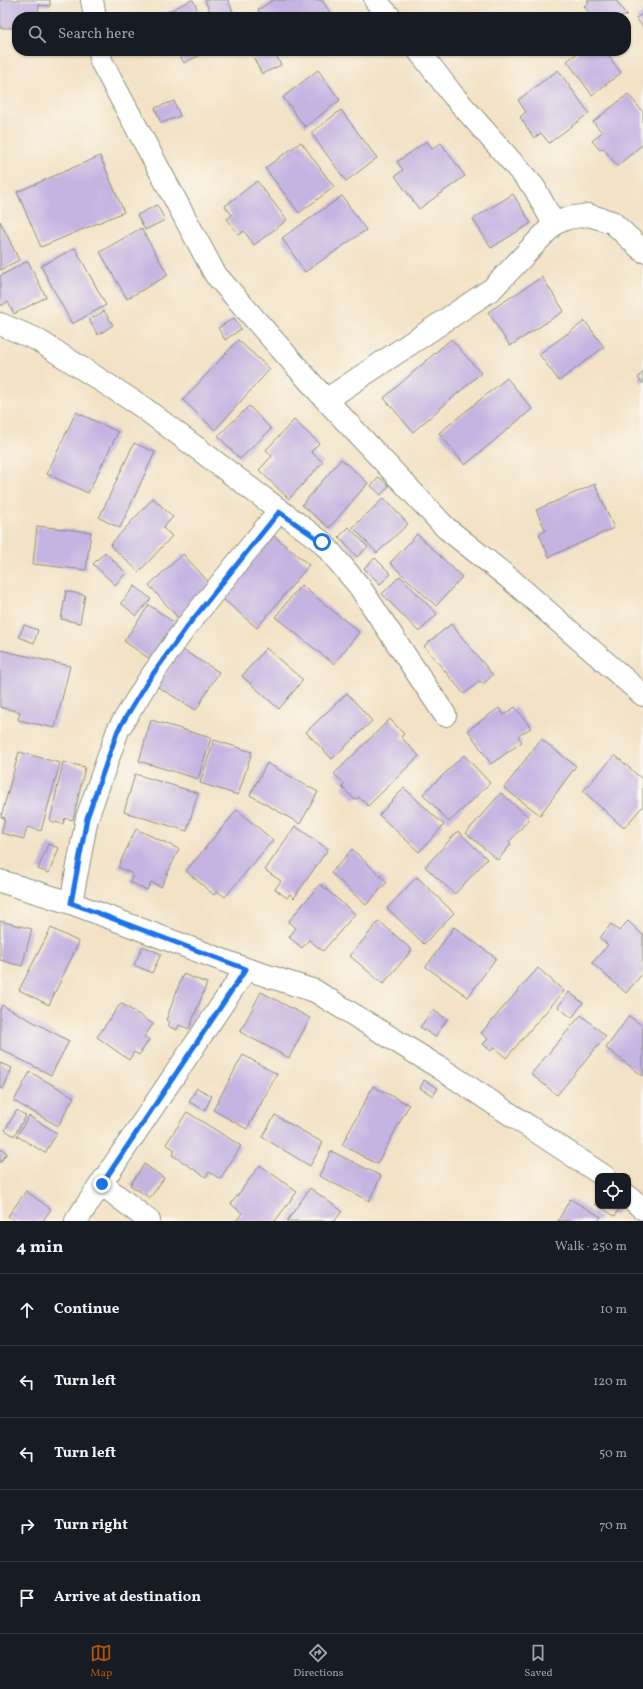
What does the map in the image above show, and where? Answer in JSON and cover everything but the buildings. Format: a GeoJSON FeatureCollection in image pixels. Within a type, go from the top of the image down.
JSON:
{"type":"FeatureCollection","features":[{"type":"Feature","properties":{"kind":"street"},"geometry":{"type":"LineString","coordinates":[[92,0],[93,12]]}},
{"type":"Feature","properties":{"kind":"street"},"geometry":{"type":"LineString","coordinates":[[375,0],[386,12]]}},
{"type":"Feature","properties":{"kind":"street"},"geometry":{"type":"LineString","coordinates":[[100,56],[101,61],[215,274],[326,400],[446,528],[509,578],[643,695]]}},
{"type":"Feature","properties":{"kind":"street"},"geometry":{"type":"LineString","coordinates":[[423,56],[452,94],[534,187],[554,224]]}},
{"type":"Feature","properties":{"kind":"street"},"geometry":{"type":"LineString","coordinates":[[326,400],[492,289],[554,224],[568,218],[588,215],[612,222],[643,250]]}},
{"type":"Feature","properties":{"kind":"street"},"geometry":{"type":"LineString","coordinates":[[0,324],[36,339],[141,406],[279,512],[322,542],[358,586],[445,715]]}},
{"type":"Feature","properties":{"kind":"street"},"geometry":{"type":"LineString","coordinates":[[71,903],[87,818],[118,730],[148,681],[186,628],[279,512]]}},
{"type":"Feature","properties":{"kind":"street"},"geometry":{"type":"LineString","coordinates":[[0,881],[71,903],[246,969],[315,991],[440,1068],[599,1173]]}},
{"type":"Feature","properties":{"kind":"street"},"geometry":{"type":"LineString","coordinates":[[76,1221],[246,969]]}},
{"type":"Feature","properties":{"kind":"street"},"geometry":{"type":"LineString","coordinates":[[102,1184],[149,1221]]}},
{"type":"Feature","properties":{"kind":"street"},"geometry":{"type":"LineString","coordinates":[[631,1199],[643,1209]]}},
{"type":"Feature","properties":{"kind":"route"},"geometry":{"type":"LineString","coordinates":[[102,1184],[246,969],[71,903],[87,818],[118,730],[148,681],[186,628],[279,512],[322,542]]}}]}
